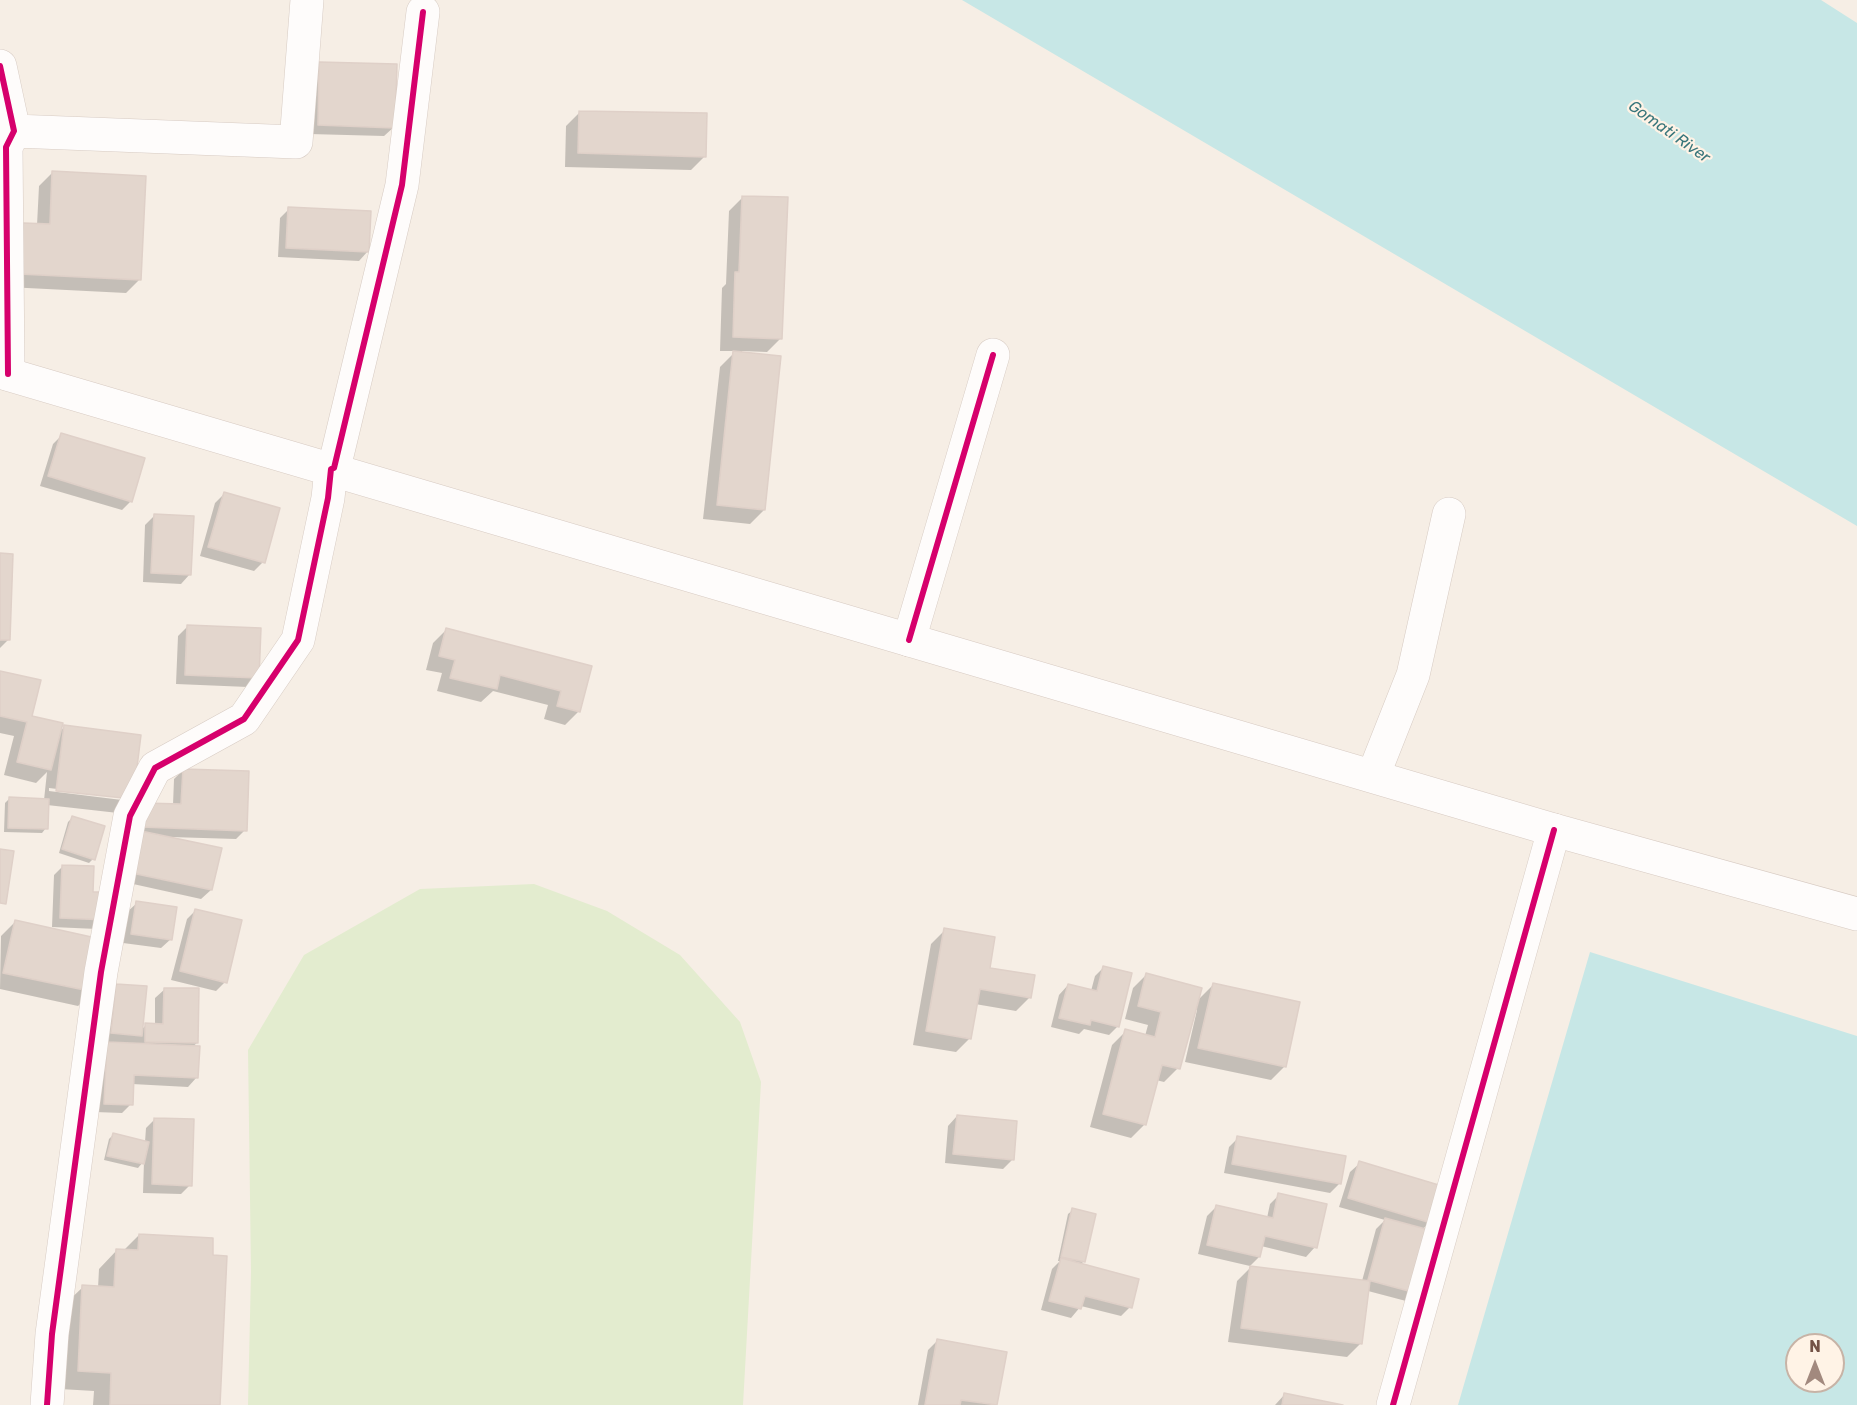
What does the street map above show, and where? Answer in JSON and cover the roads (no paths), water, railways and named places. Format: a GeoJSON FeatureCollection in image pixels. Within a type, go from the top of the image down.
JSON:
{"type":"FeatureCollection","features":[{"type":"Feature","properties":{"kind":"street"},"geometry":{"type":"LineString","coordinates":[[14,131],[296,142],[307,0]]}},
{"type":"Feature","properties":{"kind":"street"},"geometry":{"type":"LineString","coordinates":[[47,1405],[52,1334],[101,972],[130,816],[155,768],[244,719],[298,640],[328,498],[331,469],[334,468],[402,185],[423,12]]}},
{"type":"Feature","properties":{"kind":"street"},"geometry":{"type":"LineString","coordinates":[[0,66],[14,131],[6,147],[4,373],[1554,830],[1857,914]]}},
{"type":"Feature","properties":{"kind":"street"},"geometry":{"type":"LineString","coordinates":[[909,640],[993,355]]}},
{"type":"Feature","properties":{"kind":"street"},"geometry":{"type":"LineString","coordinates":[[1373,776],[1413,675],[1449,514]]}},
{"type":"Feature","properties":{"kind":"street"},"geometry":{"type":"LineString","coordinates":[[1393,1405],[1554,830]]}},
{"type":"Feature","properties":{"kind":"water","name":"Gomati River"},"geometry":{"type":"Polygon","coordinates":[[[962,0],[1821,0],[1857,23],[1857,526],[962,0]]]}},
{"type":"Feature","properties":{"kind":"water"},"geometry":{"type":"Polygon","coordinates":[[[1590,952],[1857,1036],[1857,1405],[1458,1405],[1590,952]]]}}]}
